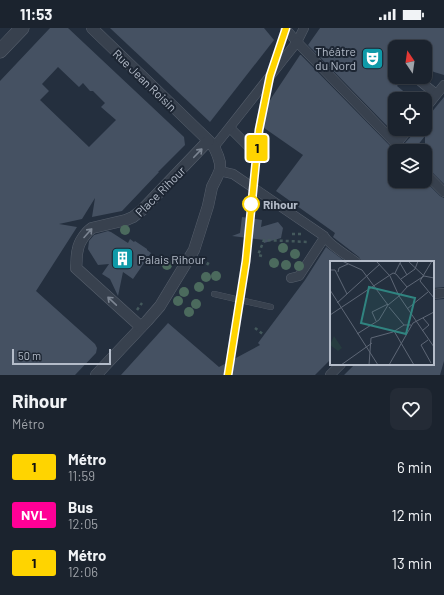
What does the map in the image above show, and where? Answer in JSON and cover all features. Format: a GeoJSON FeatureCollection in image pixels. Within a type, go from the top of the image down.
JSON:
{"type":"FeatureCollection","features":[{"type":"Feature","properties":{"kind":"street"},"geometry":{"type":"LineString","coordinates":[[0,51],[22,28]]}},
{"type":"Feature","properties":{"kind":"street","name":"Rue Jean Roisin"},"geometry":{"type":"LineString","coordinates":[[92,28],[211,144]]}},
{"type":"Feature","properties":{"kind":"street"},"geometry":{"type":"LineString","coordinates":[[285,28],[396,144],[403,136]]}},
{"type":"Feature","properties":{"kind":"street","name":"Place Rihour"},"geometry":{"type":"LineString","coordinates":[[141,327],[76,268],[77,250],[79,245],[88,231],[92,228],[126,220],[136,215],[211,144],[218,142],[297,42],[304,28]]}},
{"type":"Feature","properties":{"kind":"street"},"geometry":{"type":"LineString","coordinates":[[424,84],[436,94]]}},
{"type":"Feature","properties":{"kind":"street"},"geometry":{"type":"LineString","coordinates":[[432,99],[444,85]]}},
{"type":"Feature","properties":{"kind":"street"},"geometry":{"type":"LineString","coordinates":[[230,128],[252,150],[252,154]]}},
{"type":"Feature","properties":{"kind":"street"},"geometry":{"type":"LineString","coordinates":[[96,375],[160,306],[196,245],[210,202],[212,187],[220,170],[218,156],[211,144]]}},
{"type":"Feature","properties":{"kind":"street"},"geometry":{"type":"LineString","coordinates":[[224,172],[233,174],[326,239],[355,261]]}},
{"type":"Feature","properties":{"kind":"street"},"geometry":{"type":"LineString","coordinates":[[432,180],[444,192]]}},
{"type":"Feature","properties":{"kind":"street"},"geometry":{"type":"LineString","coordinates":[[291,278],[299,276],[326,239]]}},
{"type":"Feature","properties":{"kind":"street"},"geometry":{"type":"LineString","coordinates":[[434,294],[444,293]]}},
{"type":"Feature","properties":{"kind":"street"},"geometry":{"type":"LineString","coordinates":[[330,375],[340,365]]}},
{"type":"Feature","properties":{"kind":"lane"},"geometry":{"type":"LineString","coordinates":[[214,294],[270,307]]}},
{"type":"Feature","properties":{"kind":"path"},"geometry":{"type":"LineString","coordinates":[[262,256],[258,255],[264,240],[319,242],[326,239]]}},
{"type":"Feature","properties":{"kind":"path"},"geometry":{"type":"LineString","coordinates":[[207,265],[210,260]]}},
{"type":"Feature","properties":{"kind":"path"},"geometry":{"type":"LineString","coordinates":[[255,328],[264,335]]}},
{"type":"Feature","properties":{"kind":"building"},"geometry":{"type":"Polygon","coordinates":[[[50,28],[68,28],[184,137],[185,145],[122,211],[92,217],[95,198],[82,219],[59,224],[77,227],[36,291],[95,344],[97,348],[96,353],[75,375],[0,375],[0,81],[50,28]],[[58,67],[42,84],[49,91],[40,100],[89,147],[116,120],[101,107],[105,103],[93,91],[90,91],[83,83],[79,87],[58,67]]]}},
{"type":"Feature","properties":{"kind":"building"},"geometry":{"type":"Polygon","coordinates":[[[110,28],[264,28],[274,40],[210,122],[110,28]]]}},
{"type":"Feature","properties":{"kind":"building"},"geometry":{"type":"Polygon","coordinates":[[[320,28],[444,28],[444,75],[432,71],[432,40],[388,40],[388,84],[399,84],[397,86],[404,92],[388,92],[388,127],[308,45],[320,28]]]}},
{"type":"Feature","properties":{"kind":"building"},"geometry":{"type":"Polygon","coordinates":[[[301,55],[388,144],[388,188],[432,188],[444,198],[444,287],[434,288],[434,261],[361,261],[359,257],[333,237],[335,233],[276,191],[303,155],[257,123],[272,97],[301,55]]]}},
{"type":"Feature","properties":{"kind":"building"},"geometry":{"type":"Polygon","coordinates":[[[444,97],[444,184],[432,172],[432,144],[425,144],[425,136],[432,136],[432,112],[444,97]]]}},
{"type":"Feature","properties":{"kind":"building"},"geometry":{"type":"Polygon","coordinates":[[[411,136],[425,136],[419,144],[405,143],[411,136]]]}},
{"type":"Feature","properties":{"kind":"building"},"geometry":{"type":"Polygon","coordinates":[[[242,217],[262,220],[261,227],[278,222],[283,228],[281,238],[264,243],[264,240],[232,236],[240,233],[242,217]]]}},
{"type":"Feature","properties":{"kind":"building","name":"Palais Rihour"},"geometry":{"type":"Polygon","coordinates":[[[108,231],[128,243],[130,239],[134,242],[135,241],[151,253],[133,279],[123,272],[118,296],[110,279],[102,274],[109,264],[98,265],[88,249],[89,241],[94,235],[108,231]]]}},
{"type":"Feature","properties":{"kind":"building"},"geometry":{"type":"Polygon","coordinates":[[[326,247],[345,261],[330,261],[330,360],[315,375],[121,375],[168,323],[219,367],[260,345],[258,343],[305,280],[326,247]]]}},
{"type":"Feature","properties":{"kind":"building"},"geometry":{"type":"Polygon","coordinates":[[[444,299],[444,361],[440,375],[344,375],[354,365],[434,365],[434,300],[444,299]]]}},
{"type":"Feature","properties":{"kind":"metro line","name":"1"},"geometry":{"type":"LineString","coordinates":[[228,375],[246,261],[259,130],[270,76],[286,28]]}},
{"type":"Feature","properties":{"kind":"place","name":"Théâtre du Nord"},"geometry":{"type":"Point","coordinates":[372,58]}},
{"type":"Feature","properties":{"kind":"place","name":"Rihour"},"geometry":{"type":"Point","coordinates":[251,204]}},
{"type":"Feature","properties":{"kind":"place","name":"Palais Rihour"},"geometry":{"type":"Point","coordinates":[122,259]}}]}
